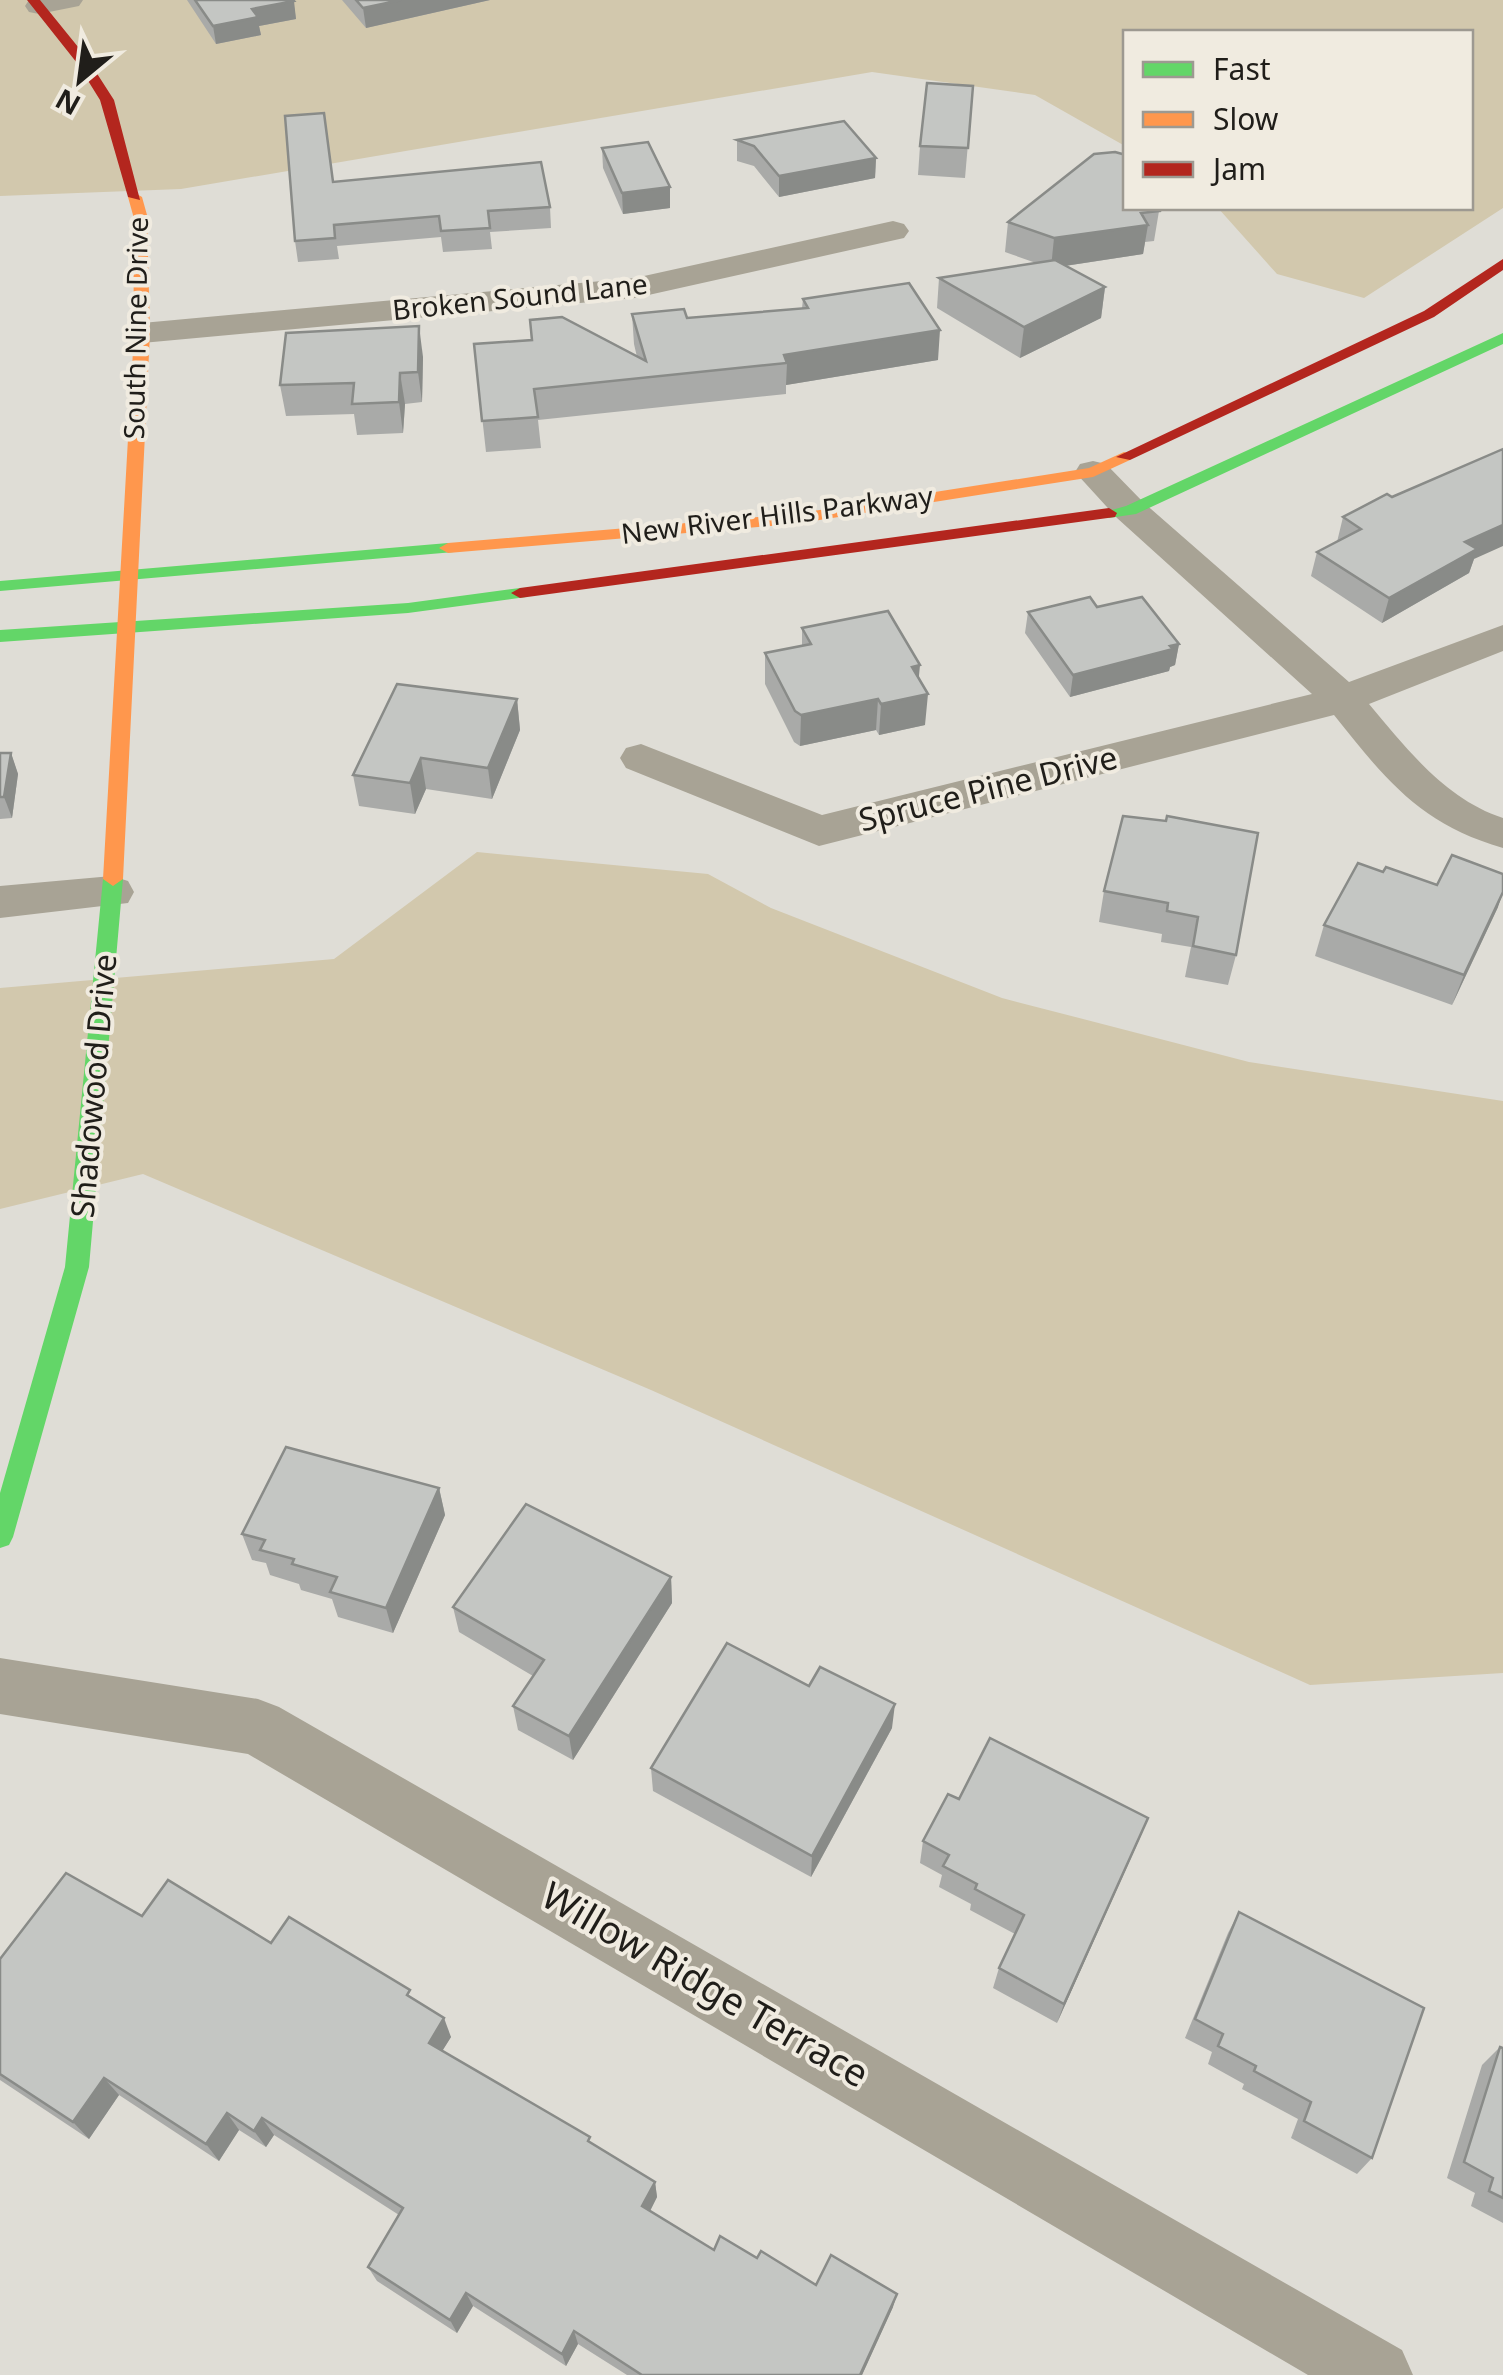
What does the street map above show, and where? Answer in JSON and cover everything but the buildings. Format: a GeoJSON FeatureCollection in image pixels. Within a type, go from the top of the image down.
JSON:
{"type":"FeatureCollection","features":[{"type":"Feature","properties":{"kind":"street"},"geometry":{"type":"LineString","coordinates":[[36,3],[69,0]]}},
{"type":"Feature","properties":{"kind":"street","name":"South Nine Drive"},"geometry":{"type":"LineString","coordinates":[[36,3],[82,61],[106,100],[140,215],[142,333],[124,626]]}},
{"type":"Feature","properties":{"kind":"street","name":"Broken Sound Lane"},"geometry":{"type":"LineString","coordinates":[[142,333],[635,288],[893,231]]}},
{"type":"Feature","properties":{"kind":"street","name":"New River Hills Parkway"},"geometry":{"type":"LineString","coordinates":[[0,586],[794,519],[1094,472],[1429,314],[1503,262]]}},
{"type":"Feature","properties":{"kind":"street","name":"New River Hills Parkway"},"geometry":{"type":"LineString","coordinates":[[0,636],[408,608],[1130,510],[1503,338]]}},
{"type":"Feature","properties":{"kind":"street"},"geometry":{"type":"LineString","coordinates":[[1094,472],[1130,510],[1343,699],[1424,795],[1487,829],[1503,833]]}},
{"type":"Feature","properties":{"kind":"street","name":"Shadowood Drive"},"geometry":{"type":"LineString","coordinates":[[0,1537],[77,1267],[112,892],[124,626]]}},
{"type":"Feature","properties":{"kind":"street","name":"Spruce Pine Drive"},"geometry":{"type":"LineString","coordinates":[[641,758],[820,831],[1343,699],[1503,637]]}},
{"type":"Feature","properties":{"kind":"street"},"geometry":{"type":"LineString","coordinates":[[0,902],[112,892]]}},
{"type":"Feature","properties":{"kind":"street","name":"Willow Ridge Terrace"},"geometry":{"type":"LineString","coordinates":[[0,1686],[258,1727],[1378,2375]]}},
{"type":"Feature","properties":{"kind":"shaded area"},"geometry":{"type":"Polygon","coordinates":[[[0,0],[1503,0],[1503,208],[1364,298],[1277,274],[1220,210],[1473,210],[1473,30],[1123,30],[1123,145],[1035,95],[872,72],[181,189],[0,196],[0,0]]]}},
{"type":"Feature","properties":{"kind":"shaded area"},"geometry":{"type":"Polygon","coordinates":[[[477,852],[708,874],[771,908],[1002,998],[1249,1062],[1503,1101],[1503,1673],[1310,1685],[651,1390],[143,1174],[0,1209],[0,988],[334,959],[477,852]]]}},
{"type":"Feature","properties":{"kind":"traffic: fast"},"geometry":{"type":"LineString","coordinates":[[1109,513],[1130,510],[1503,338]]}},
{"type":"Feature","properties":{"kind":"traffic: fast"},"geometry":{"type":"LineString","coordinates":[[0,586],[448,548]]}},
{"type":"Feature","properties":{"kind":"traffic: fast"},"geometry":{"type":"LineString","coordinates":[[0,636],[408,608],[520,593]]}},
{"type":"Feature","properties":{"kind":"traffic: fast"},"geometry":{"type":"LineString","coordinates":[[0,1537],[77,1267],[113,879]]}},
{"type":"Feature","properties":{"kind":"traffic: slow"},"geometry":{"type":"LineString","coordinates":[[113,879],[142,333],[140,215],[135,197]]}},
{"type":"Feature","properties":{"kind":"traffic: slow"},"geometry":{"type":"LineString","coordinates":[[448,548],[794,519],[1093,472],[1124,457]]}},
{"type":"Feature","properties":{"kind":"traffic: jam"},"geometry":{"type":"LineString","coordinates":[[33,0],[82,61],[107,100],[135,197]]}},
{"type":"Feature","properties":{"kind":"traffic: jam"},"geometry":{"type":"LineString","coordinates":[[1124,457],[1429,314],[1503,263]]}},
{"type":"Feature","properties":{"kind":"traffic: jam"},"geometry":{"type":"LineString","coordinates":[[520,593],[1109,513]]}}]}
